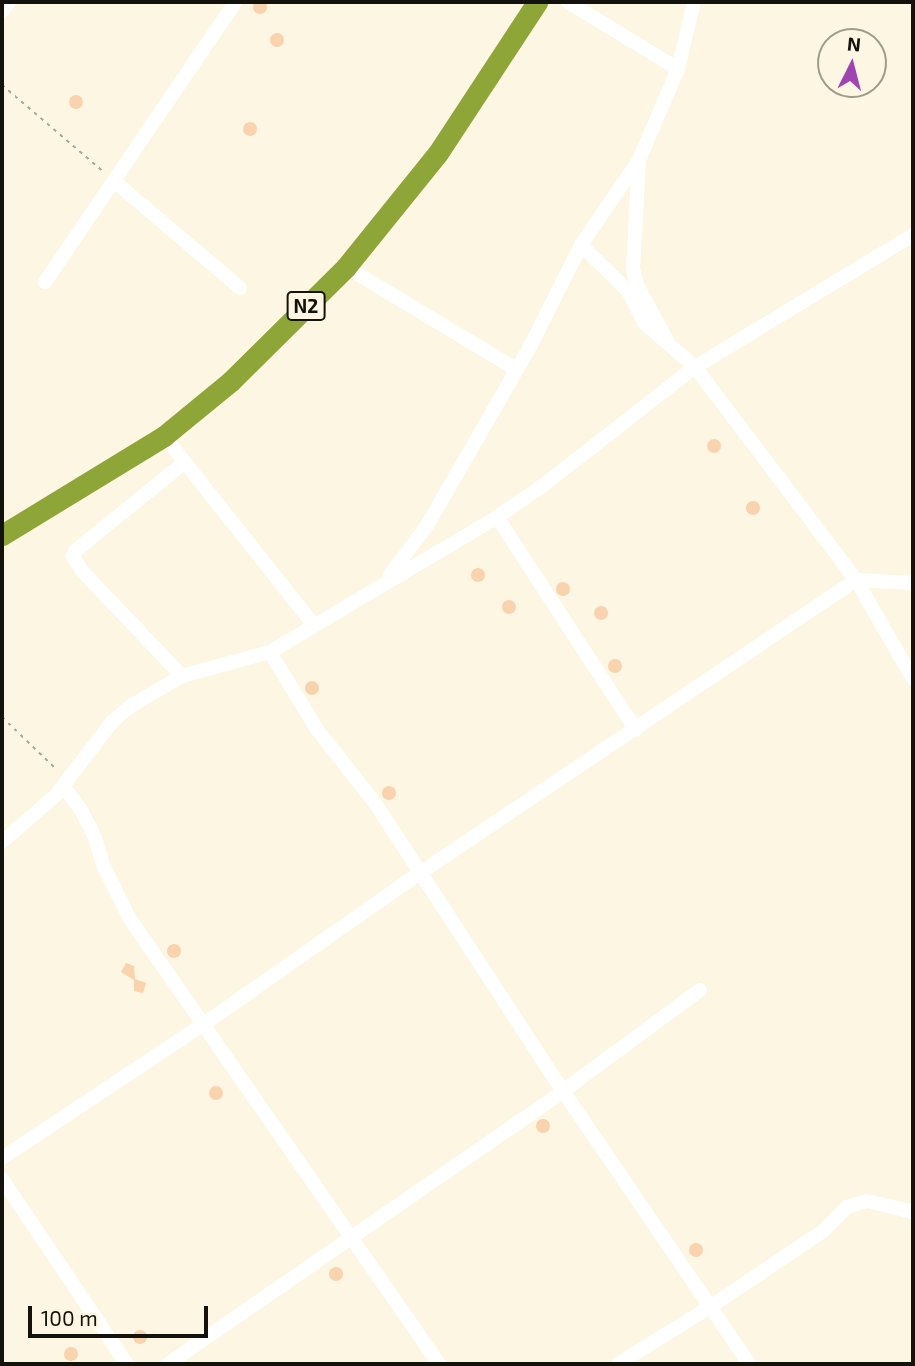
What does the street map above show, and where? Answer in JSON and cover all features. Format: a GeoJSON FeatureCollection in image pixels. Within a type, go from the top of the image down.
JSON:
{"type":"FeatureCollection","features":[{"type":"Feature","properties":{"kind":"highway","name":"N2"},"geometry":{"type":"LineString","coordinates":[[2,535],[164,436],[231,380],[346,267],[438,153],[537,2]]}},
{"type":"Feature","properties":{"kind":"street"},"geometry":{"type":"LineString","coordinates":[[2,11],[9,2]]}},
{"type":"Feature","properties":{"kind":"street"},"geometry":{"type":"LineString","coordinates":[[45,282],[234,2]]}},
{"type":"Feature","properties":{"kind":"street"},"geometry":{"type":"LineString","coordinates":[[568,2],[678,69]]}},
{"type":"Feature","properties":{"kind":"street"},"geometry":{"type":"LineString","coordinates":[[387,580],[428,524],[516,369],[581,246],[639,160],[678,69],[694,2]]}},
{"type":"Feature","properties":{"kind":"street"},"geometry":{"type":"LineString","coordinates":[[632,288],[639,160]]}},
{"type":"Feature","properties":{"kind":"street"},"geometry":{"type":"LineString","coordinates":[[114,181],[240,288]]}},
{"type":"Feature","properties":{"kind":"street"},"geometry":{"type":"LineString","coordinates":[[2,842],[66,783],[112,722],[129,707],[182,676],[270,652],[497,517],[545,484],[695,367],[913,235]]}},
{"type":"Feature","properties":{"kind":"street"},"geometry":{"type":"LineString","coordinates":[[581,246],[632,288],[669,346],[695,367],[856,580],[913,679]]}},
{"type":"Feature","properties":{"kind":"street"},"geometry":{"type":"LineString","coordinates":[[346,267],[516,369]]}},
{"type":"Feature","properties":{"kind":"street"},"geometry":{"type":"LineString","coordinates":[[164,436],[314,625]]}},
{"type":"Feature","properties":{"kind":"street"},"geometry":{"type":"LineString","coordinates":[[182,676],[82,571],[73,556],[75,551],[185,462]]}},
{"type":"Feature","properties":{"kind":"street"},"geometry":{"type":"LineString","coordinates":[[497,517],[636,730]]}},
{"type":"Feature","properties":{"kind":"street"},"geometry":{"type":"LineString","coordinates":[[2,1158],[204,1024],[420,873],[856,580],[913,583]]}},
{"type":"Feature","properties":{"kind":"street"},"geometry":{"type":"LineString","coordinates":[[270,652],[316,728],[375,803],[563,1091],[749,1364]]}},
{"type":"Feature","properties":{"kind":"street"},"geometry":{"type":"LineString","coordinates":[[66,783],[86,820],[103,865],[130,919],[353,1236],[439,1364]]}},
{"type":"Feature","properties":{"kind":"street"},"geometry":{"type":"LineString","coordinates":[[168,1364],[563,1091],[700,990]]}},
{"type":"Feature","properties":{"kind":"street"},"geometry":{"type":"LineString","coordinates":[[2,1179],[127,1364]]}},
{"type":"Feature","properties":{"kind":"street"},"geometry":{"type":"LineString","coordinates":[[618,1364],[710,1307],[835,1222],[847,1207],[867,1201],[913,1212]]}},
{"type":"Feature","properties":{"kind":"path"},"geometry":{"type":"LineString","coordinates":[[2,85],[114,181]]}},
{"type":"Feature","properties":{"kind":"path"},"geometry":{"type":"LineString","coordinates":[[2,716],[66,783]]}},
{"type":"Feature","properties":{"kind":"building"},"geometry":{"type":"Polygon","coordinates":[[[260,0],[265,2],[265,12],[260,14],[255,12],[253,7],[255,2],[260,0]]]}},
{"type":"Feature","properties":{"kind":"building"},"geometry":{"type":"Polygon","coordinates":[[[277,33],[282,35],[282,45],[277,47],[272,45],[270,40],[272,35],[277,33]]]}},
{"type":"Feature","properties":{"kind":"building"},"geometry":{"type":"Polygon","coordinates":[[[76,95],[81,97],[81,107],[76,109],[71,107],[69,102],[71,97],[76,95]]]}},
{"type":"Feature","properties":{"kind":"building"},"geometry":{"type":"Polygon","coordinates":[[[250,122],[255,124],[255,134],[250,136],[245,134],[243,129],[245,124],[250,122]]]}},
{"type":"Feature","properties":{"kind":"building"},"geometry":{"type":"Polygon","coordinates":[[[714,439],[719,441],[719,451],[714,453],[709,451],[707,446],[709,441],[714,439]]]}},
{"type":"Feature","properties":{"kind":"building"},"geometry":{"type":"Polygon","coordinates":[[[753,501],[758,503],[758,513],[753,515],[748,513],[746,508],[748,503],[753,501]]]}},
{"type":"Feature","properties":{"kind":"building"},"geometry":{"type":"Polygon","coordinates":[[[478,568],[483,570],[483,580],[478,582],[473,580],[471,575],[473,570],[478,568]]]}},
{"type":"Feature","properties":{"kind":"building"},"geometry":{"type":"Polygon","coordinates":[[[563,582],[568,584],[568,594],[563,596],[558,594],[556,589],[558,584],[563,582]]]}},
{"type":"Feature","properties":{"kind":"building"},"geometry":{"type":"Polygon","coordinates":[[[509,600],[514,602],[514,612],[509,614],[504,612],[502,607],[504,602],[509,600]]]}},
{"type":"Feature","properties":{"kind":"building"},"geometry":{"type":"Polygon","coordinates":[[[601,606],[606,608],[606,618],[601,620],[596,618],[594,613],[596,608],[601,606]]]}},
{"type":"Feature","properties":{"kind":"building"},"geometry":{"type":"Polygon","coordinates":[[[615,659],[620,661],[620,671],[615,673],[610,671],[608,666],[610,661],[615,659]]]}},
{"type":"Feature","properties":{"kind":"building"},"geometry":{"type":"Polygon","coordinates":[[[312,681],[317,683],[317,693],[312,695],[307,693],[305,688],[307,683],[312,681]]]}},
{"type":"Feature","properties":{"kind":"building"},"geometry":{"type":"Polygon","coordinates":[[[389,786],[394,788],[394,798],[389,800],[384,798],[382,793],[384,788],[389,786]]]}},
{"type":"Feature","properties":{"kind":"building"},"geometry":{"type":"Polygon","coordinates":[[[174,944],[179,946],[179,956],[174,958],[169,956],[167,951],[169,946],[174,944]]]}},
{"type":"Feature","properties":{"kind":"building"},"geometry":{"type":"Polygon","coordinates":[[[126,963],[134,966],[135,979],[146,983],[143,993],[134,991],[134,980],[121,972],[126,963]]]}},
{"type":"Feature","properties":{"kind":"building"},"geometry":{"type":"Polygon","coordinates":[[[216,1086],[221,1088],[221,1098],[216,1100],[211,1098],[209,1093],[211,1088],[216,1086]]]}},
{"type":"Feature","properties":{"kind":"building"},"geometry":{"type":"Polygon","coordinates":[[[543,1119],[548,1121],[548,1131],[543,1133],[538,1131],[536,1126],[538,1121],[543,1119]]]}},
{"type":"Feature","properties":{"kind":"building"},"geometry":{"type":"Polygon","coordinates":[[[696,1243],[701,1245],[701,1255],[696,1257],[691,1255],[689,1250],[691,1245],[696,1243]]]}},
{"type":"Feature","properties":{"kind":"building"},"geometry":{"type":"Polygon","coordinates":[[[336,1267],[341,1269],[341,1279],[336,1281],[331,1279],[329,1274],[331,1269],[336,1267]]]}},
{"type":"Feature","properties":{"kind":"building"},"geometry":{"type":"Polygon","coordinates":[[[140,1330],[145,1332],[145,1342],[140,1344],[135,1342],[133,1337],[135,1332],[140,1330]]]}},
{"type":"Feature","properties":{"kind":"building"},"geometry":{"type":"Polygon","coordinates":[[[71,1347],[76,1349],[76,1359],[71,1361],[66,1359],[64,1354],[66,1349],[71,1347]]]}}]}
